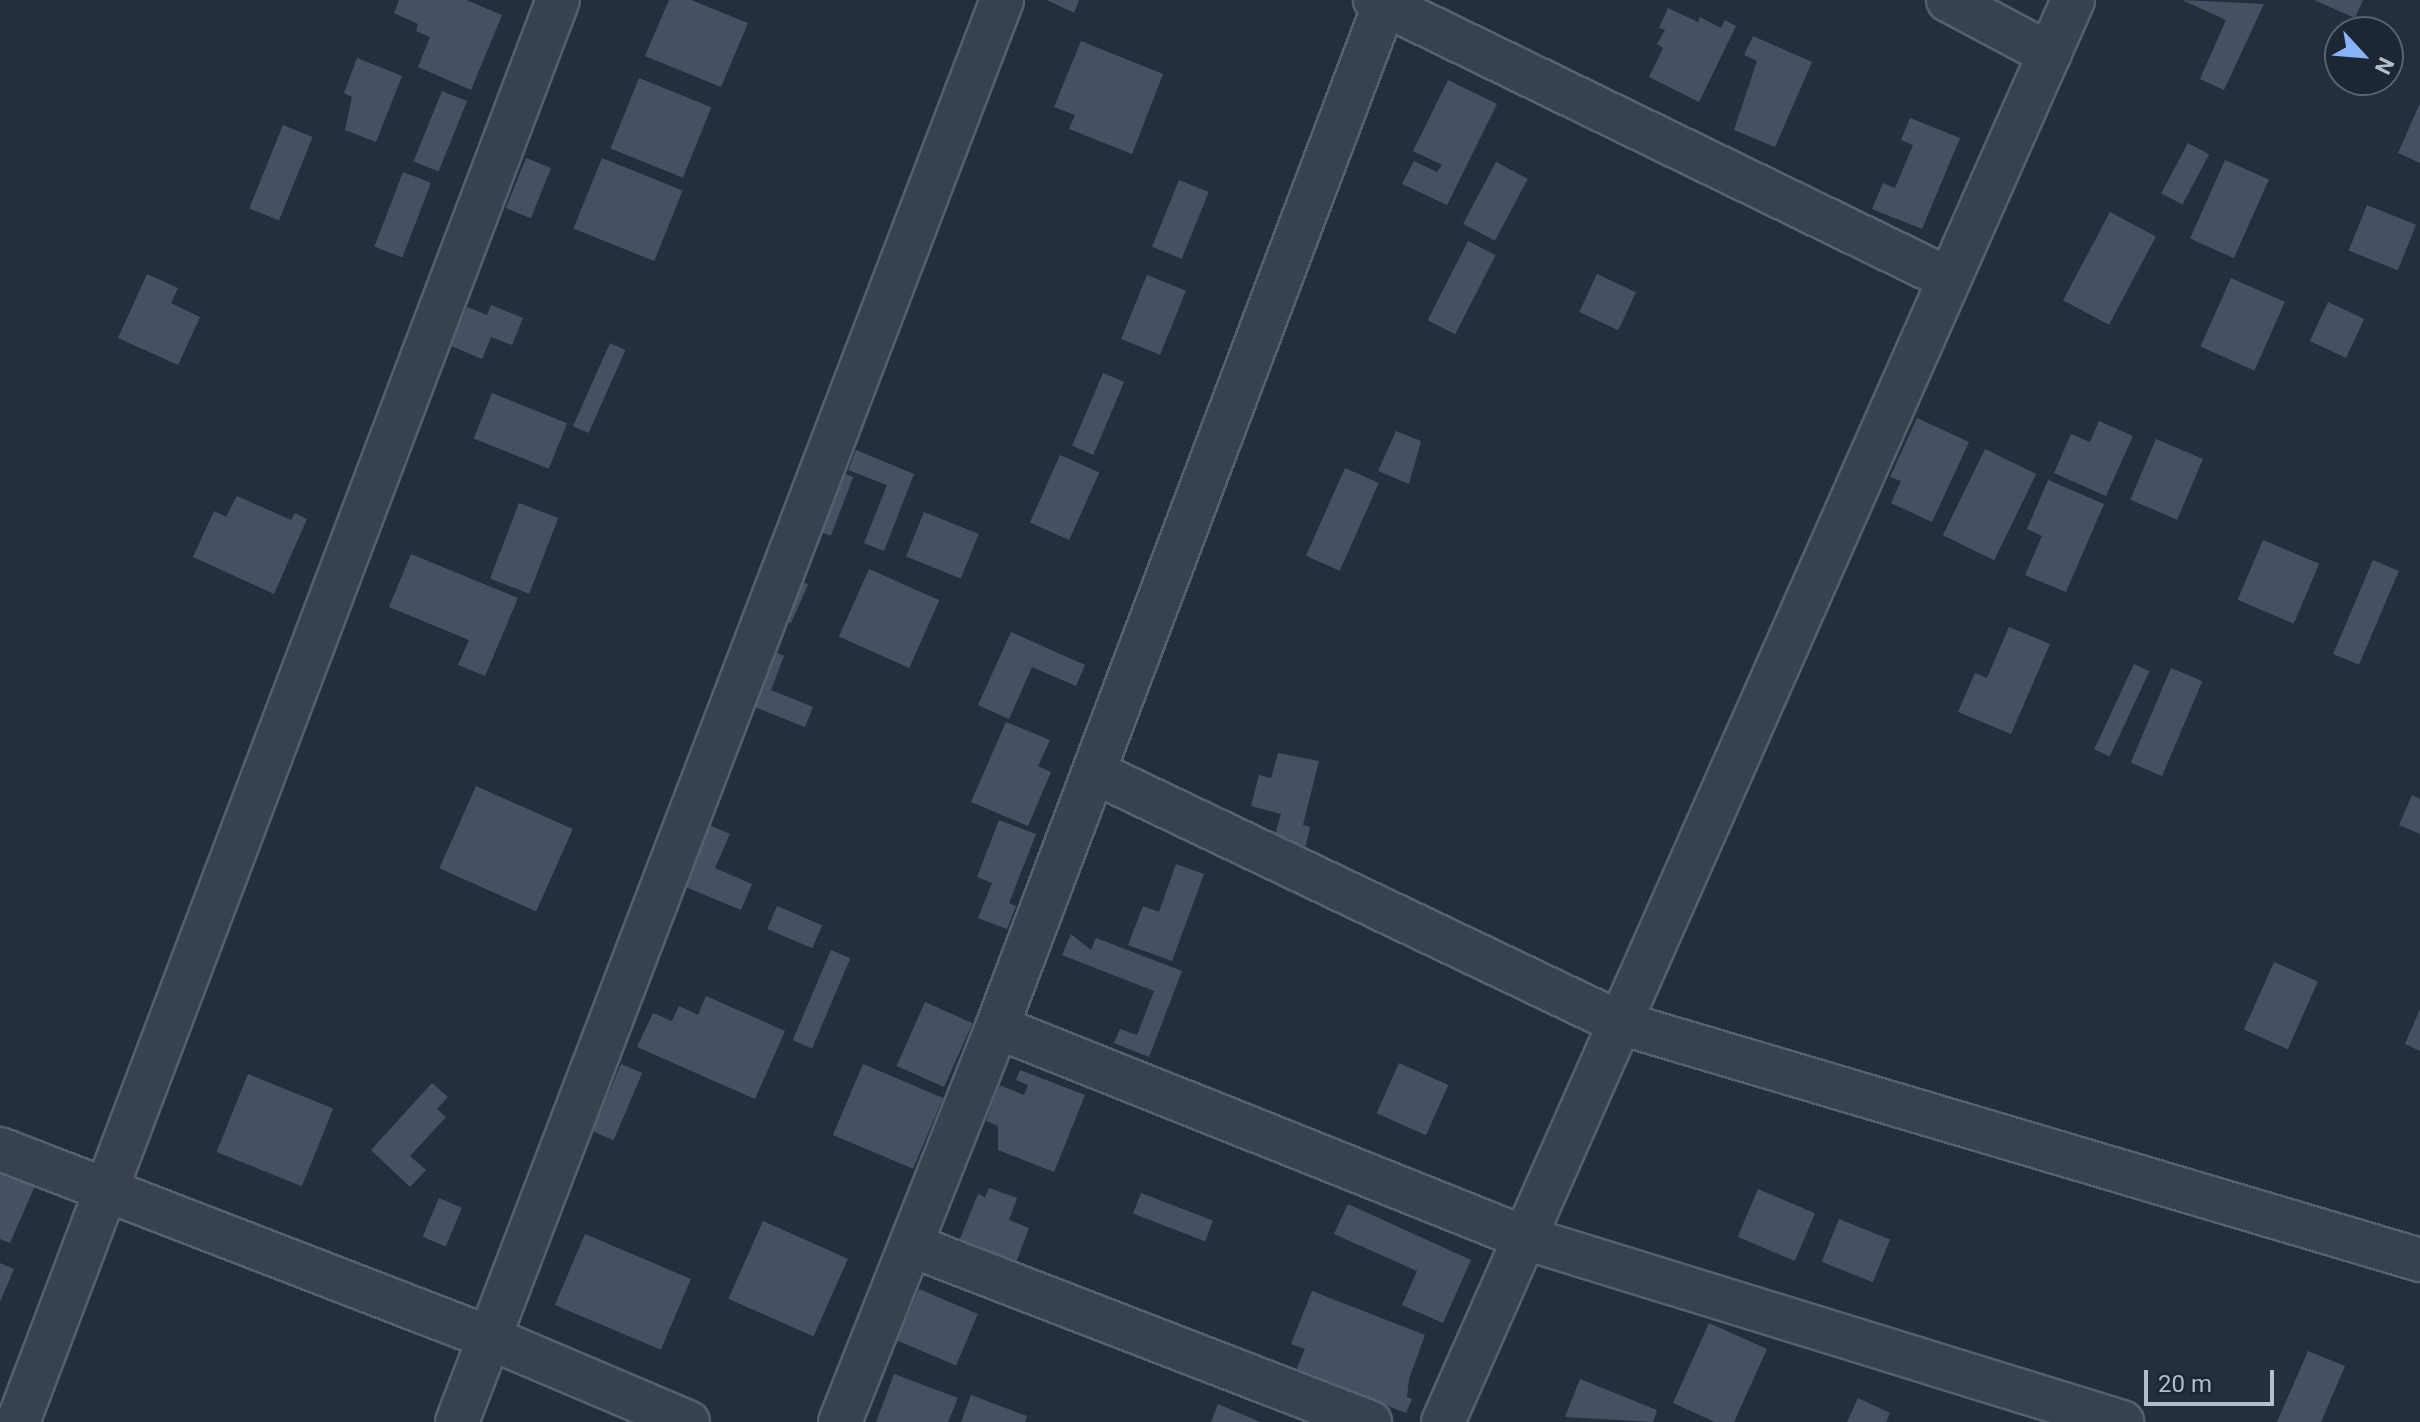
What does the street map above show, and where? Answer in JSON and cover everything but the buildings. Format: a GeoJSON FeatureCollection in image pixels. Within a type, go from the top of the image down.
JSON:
{"type":"FeatureCollection","features":[{"type":"Feature","properties":{"kind":"street"},"geometry":{"type":"LineString","coordinates":[[18,1422],[558,0]]}},
{"type":"Feature","properties":{"kind":"street"},"geometry":{"type":"LineString","coordinates":[[457,1422],[1002,0]]}},
{"type":"Feature","properties":{"kind":"street"},"geometry":{"type":"LineString","coordinates":[[1948,0],[2049,54]]}},
{"type":"Feature","properties":{"kind":"street"},"geometry":{"type":"LineString","coordinates":[[1443,1422],[2073,0]]}},
{"type":"Feature","properties":{"kind":"street"},"geometry":{"type":"LineString","coordinates":[[840,1422],[913,1246],[997,1027],[1382,1],[1949,279]]}},
{"type":"Feature","properties":{"kind":"street"},"geometry":{"type":"LineString","coordinates":[[1094,772],[1620,1023],[2420,1260]]}},
{"type":"Feature","properties":{"kind":"street"},"geometry":{"type":"LineString","coordinates":[[997,1027],[1525,1238],[2122,1422]]}},
{"type":"Feature","properties":{"kind":"street"},"geometry":{"type":"LineString","coordinates":[[0,1149],[490,1338],[688,1422]]}},
{"type":"Feature","properties":{"kind":"street"},"geometry":{"type":"LineString","coordinates":[[913,1246],[1370,1422]]}}]}
